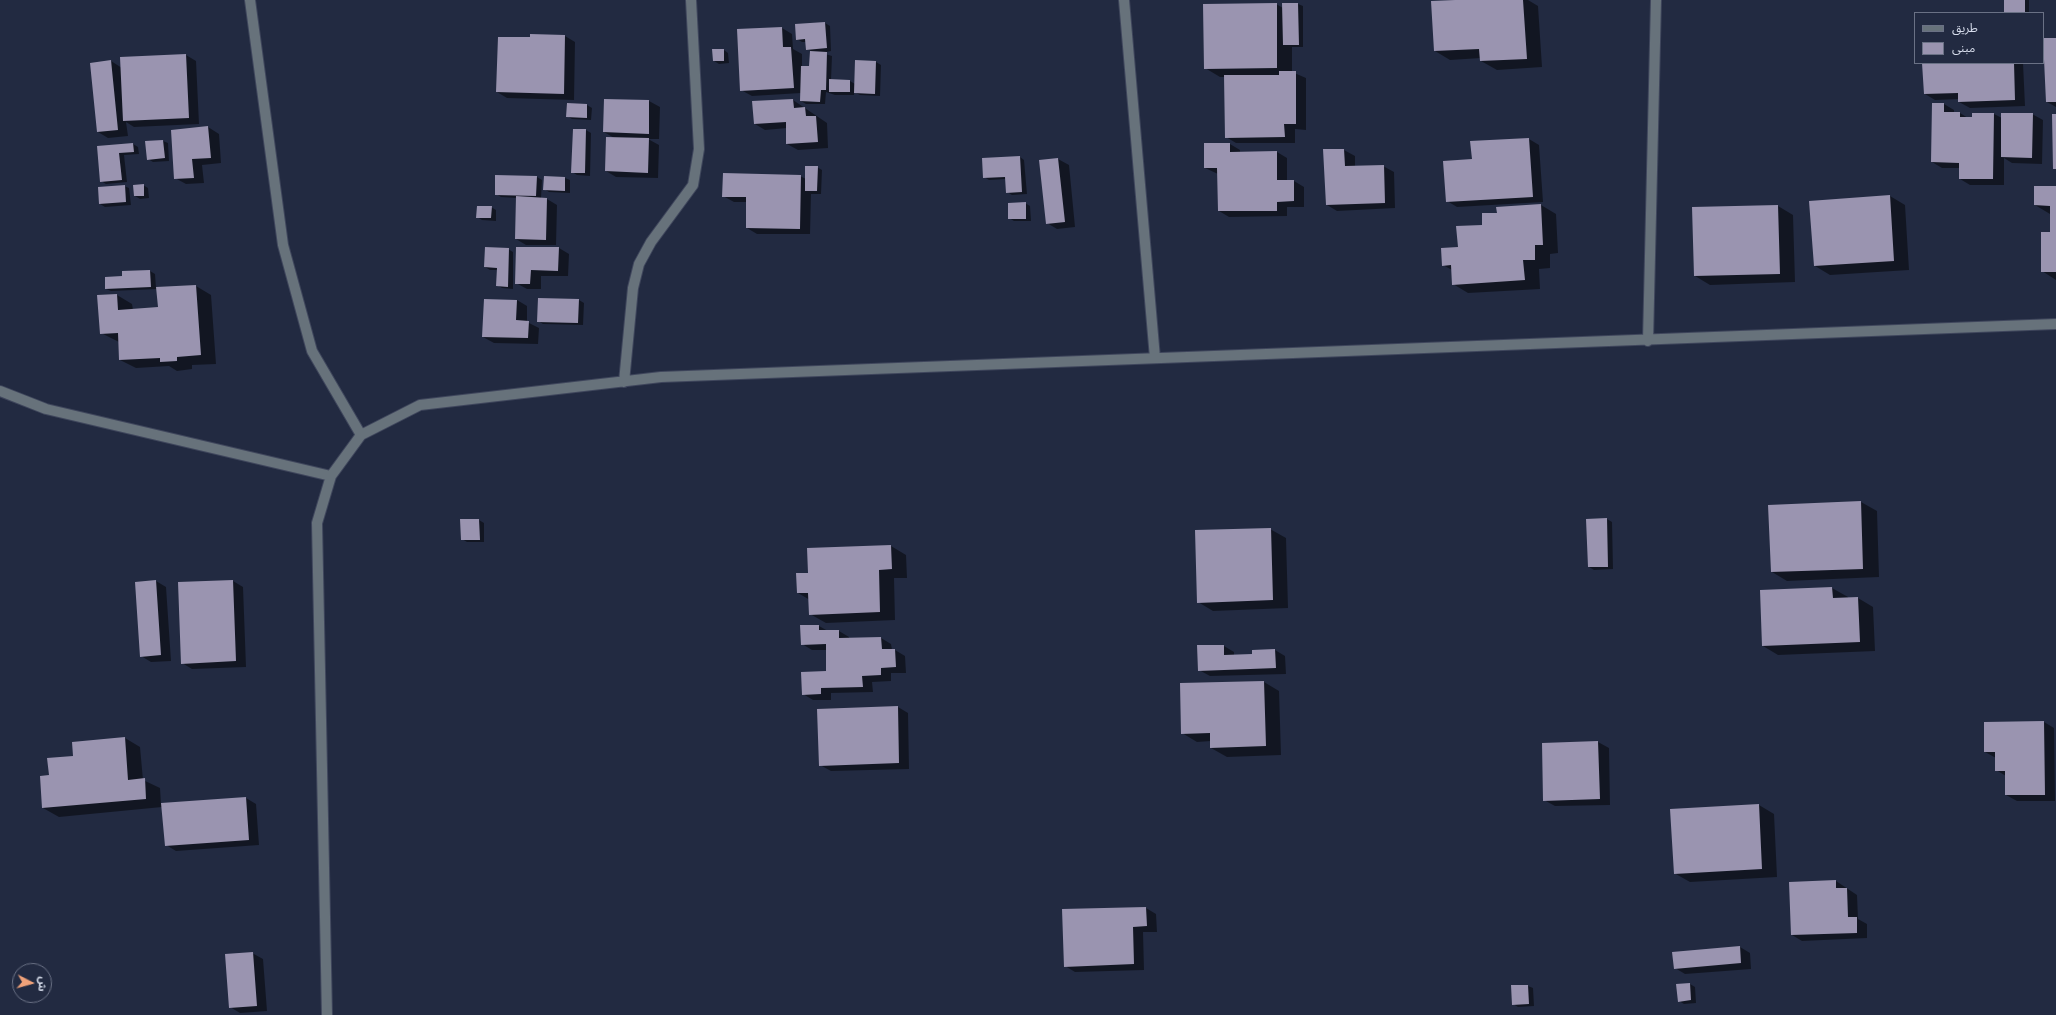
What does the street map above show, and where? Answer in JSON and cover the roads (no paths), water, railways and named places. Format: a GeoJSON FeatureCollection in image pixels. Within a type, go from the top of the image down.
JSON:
{"type":"FeatureCollection","features":[{"type":"Feature","properties":{"kind":"street"},"geometry":{"type":"LineString","coordinates":[[250,0],[283,245],[312,351],[361,435]]}},
{"type":"Feature","properties":{"kind":"street"},"geometry":{"type":"LineString","coordinates":[[624,382],[633,288],[639,264],[651,242],[693,185],[699,149],[691,0]]}},
{"type":"Feature","properties":{"kind":"street"},"geometry":{"type":"LineString","coordinates":[[1124,0],[1155,358]]}},
{"type":"Feature","properties":{"kind":"street"},"geometry":{"type":"LineString","coordinates":[[1648,341],[1656,0]]}},
{"type":"Feature","properties":{"kind":"street"},"geometry":{"type":"LineString","coordinates":[[327,1015],[317,523],[331,476],[361,435],[420,405],[661,377],[1648,341],[2056,324]]}},
{"type":"Feature","properties":{"kind":"street"},"geometry":{"type":"LineString","coordinates":[[0,391],[46,410],[331,476]]}}]}
